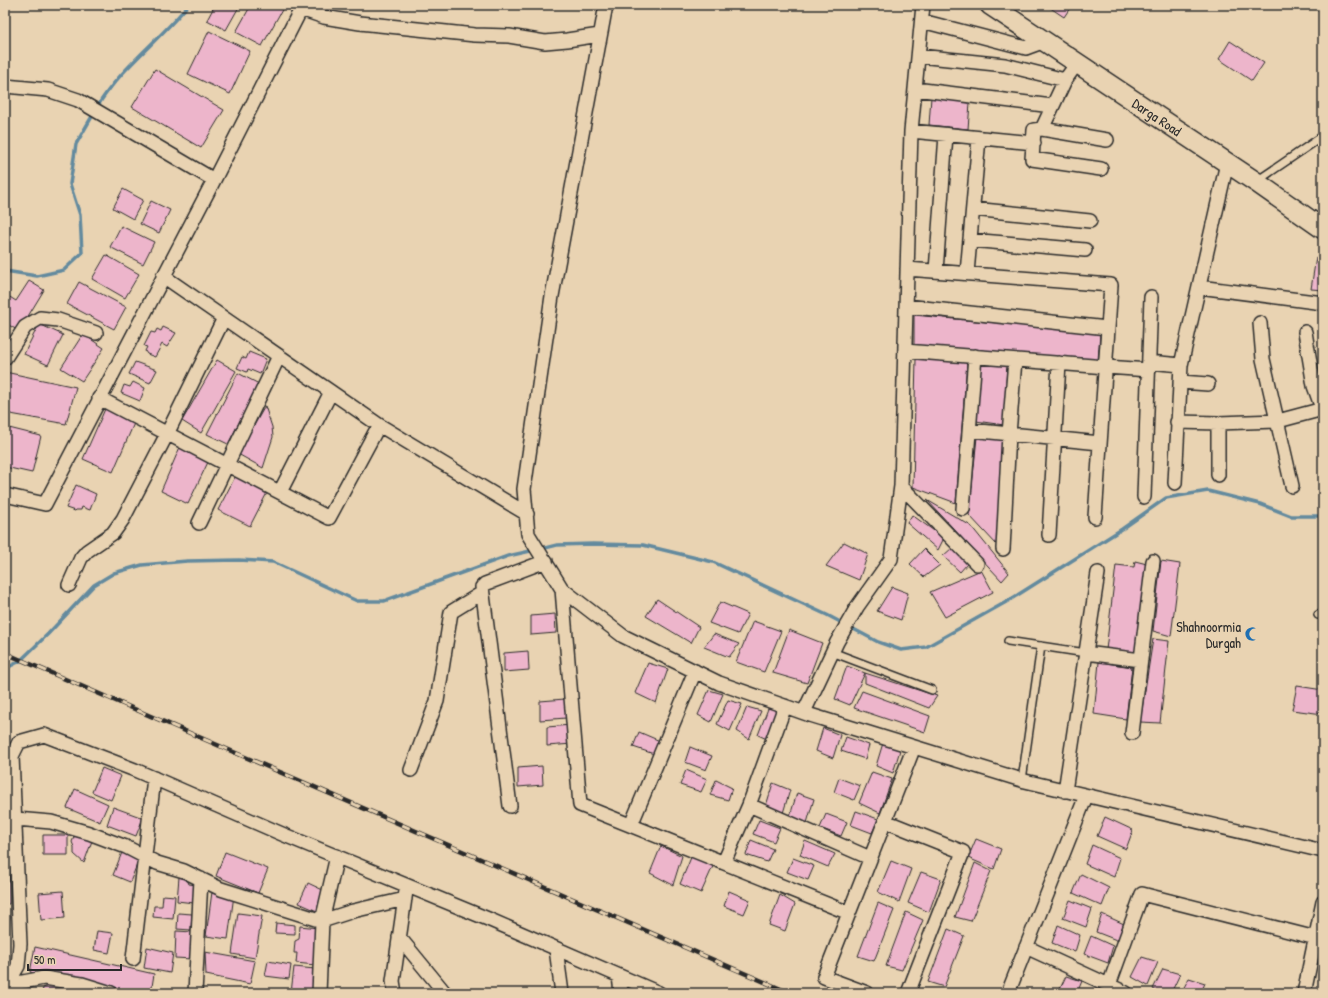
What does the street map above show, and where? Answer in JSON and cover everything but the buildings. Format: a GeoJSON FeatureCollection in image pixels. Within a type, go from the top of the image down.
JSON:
{"type":"FeatureCollection","features":[{"type":"Feature","properties":{"kind":"street"},"geometry":{"type":"LineString","coordinates":[[606,5],[552,296],[524,489],[528,534],[562,589],[623,636],[718,683],[785,706],[1022,780],[1323,851]]}},
{"type":"Feature","properties":{"kind":"street"},"geometry":{"type":"LineString","coordinates":[[804,712],[834,647],[857,607],[891,559],[901,486],[911,131],[920,56],[923,5]]}},
{"type":"Feature","properties":{"kind":"street"},"geometry":{"type":"LineString","coordinates":[[5,495],[44,504],[214,180],[302,7],[324,17],[474,35],[509,36],[545,42],[600,35]]}},
{"type":"Feature","properties":{"kind":"street","name":"Darga Road"},"geometry":{"type":"LineString","coordinates":[[999,7],[1045,41],[1256,182],[1323,230]]}},
{"type":"Feature","properties":{"kind":"street"},"geometry":{"type":"LineString","coordinates":[[922,21],[1026,48],[1045,41]]}},
{"type":"Feature","properties":{"kind":"street"},"geometry":{"type":"LineString","coordinates":[[920,56],[1005,64],[1065,80]]}},
{"type":"Feature","properties":{"kind":"street"},"geometry":{"type":"LineString","coordinates":[[1042,129],[1065,80],[1078,62]]}},
{"type":"Feature","properties":{"kind":"street"},"geometry":{"type":"LineString","coordinates":[[5,86],[48,90],[78,100],[214,180]]}},
{"type":"Feature","properties":{"kind":"street"},"geometry":{"type":"LineString","coordinates":[[915,88],[1052,106]]}},
{"type":"Feature","properties":{"kind":"street"},"geometry":{"type":"LineString","coordinates":[[1101,169],[1032,159],[1034,130],[1042,129],[1107,140]]}},
{"type":"Feature","properties":{"kind":"street"},"geometry":{"type":"LineString","coordinates":[[911,131],[1034,144]]}},
{"type":"Feature","properties":{"kind":"street"},"geometry":{"type":"LineString","coordinates":[[936,271],[946,135]]}},
{"type":"Feature","properties":{"kind":"street"},"geometry":{"type":"LineString","coordinates":[[967,273],[979,138]]}},
{"type":"Feature","properties":{"kind":"street"},"geometry":{"type":"LineString","coordinates":[[1175,483],[1181,365],[1227,163]]}},
{"type":"Feature","properties":{"kind":"street"},"geometry":{"type":"LineString","coordinates":[[973,209],[1090,221]]}},
{"type":"Feature","properties":{"kind":"street"},"geometry":{"type":"LineString","coordinates":[[970,240],[1085,250]]}},
{"type":"Feature","properties":{"kind":"street"},"geometry":{"type":"LineString","coordinates":[[907,269],[1111,285],[1095,517]]}},
{"type":"Feature","properties":{"kind":"street"},"geometry":{"type":"LineString","coordinates":[[163,276],[379,425],[526,514]]}},
{"type":"Feature","properties":{"kind":"street"},"geometry":{"type":"LineString","coordinates":[[1199,287],[1323,303]]}},
{"type":"Feature","properties":{"kind":"street"},"geometry":{"type":"LineString","coordinates":[[1144,497],[1151,297]]}},
{"type":"Feature","properties":{"kind":"street"},"geometry":{"type":"LineString","coordinates":[[906,306],[1107,328]]}},
{"type":"Feature","properties":{"kind":"street"},"geometry":{"type":"LineString","coordinates":[[5,358],[25,327],[40,318],[58,320],[96,333]]}},
{"type":"Feature","properties":{"kind":"street"},"geometry":{"type":"LineString","coordinates":[[69,585],[81,558],[87,551],[113,533],[118,526],[167,434],[224,318]]}},
{"type":"Feature","properties":{"kind":"street"},"geometry":{"type":"LineString","coordinates":[[1260,323],[1263,359],[1292,486]]}},
{"type":"Feature","properties":{"kind":"street"},"geometry":{"type":"LineString","coordinates":[[1177,422],[1218,423],[1278,421],[1323,410],[1314,386],[1305,332]]}},
{"type":"Feature","properties":{"kind":"street"},"geometry":{"type":"LineString","coordinates":[[905,351],[1106,367],[1181,365]]}},
{"type":"Feature","properties":{"kind":"street"},"geometry":{"type":"LineString","coordinates":[[199,523],[279,356]]}},
{"type":"Feature","properties":{"kind":"street"},"geometry":{"type":"LineString","coordinates":[[962,509],[970,430],[975,356]]}},
{"type":"Feature","properties":{"kind":"street"},"geometry":{"type":"LineString","coordinates":[[1004,549],[1009,434],[1015,360]]}},
{"type":"Feature","properties":{"kind":"street"},"geometry":{"type":"LineString","coordinates":[[1049,535],[1059,363]]}},
{"type":"Feature","properties":{"kind":"street"},"geometry":{"type":"LineString","coordinates":[[1180,382],[1208,384]]}},
{"type":"Feature","properties":{"kind":"street"},"geometry":{"type":"LineString","coordinates":[[280,492],[331,392]]}},
{"type":"Feature","properties":{"kind":"street"},"geometry":{"type":"LineString","coordinates":[[99,398],[329,518],[379,425]]}},
{"type":"Feature","properties":{"kind":"street"},"geometry":{"type":"LineString","coordinates":[[1218,423],[1218,475]]}},
{"type":"Feature","properties":{"kind":"street"},"geometry":{"type":"LineString","coordinates":[[970,430],[1100,443]]}},
{"type":"Feature","properties":{"kind":"street"},"geometry":{"type":"LineString","coordinates":[[901,486],[977,564]]}},
{"type":"Feature","properties":{"kind":"street"},"geometry":{"type":"LineString","coordinates":[[510,806],[482,588],[485,584],[544,559]]}},
{"type":"Feature","properties":{"kind":"street"},"geometry":{"type":"LineString","coordinates":[[1132,733],[1153,561]]}},
{"type":"Feature","properties":{"kind":"street"},"geometry":{"type":"LineString","coordinates":[[1065,791],[1098,573]]}},
{"type":"Feature","properties":{"kind":"street"},"geometry":{"type":"LineString","coordinates":[[562,589],[580,805],[849,913]]}},
{"type":"Feature","properties":{"kind":"street"},"geometry":{"type":"LineString","coordinates":[[411,770],[437,701],[451,612],[482,593]]}},
{"type":"Feature","properties":{"kind":"street"},"geometry":{"type":"LineString","coordinates":[[1086,653],[1141,660]]}},
{"type":"Feature","properties":{"kind":"street"},"geometry":{"type":"LineString","coordinates":[[631,825],[695,671]]}},
{"type":"Feature","properties":{"kind":"street"},"geometry":{"type":"LineString","coordinates":[[724,862],[749,805],[785,706]]}},
{"type":"Feature","properties":{"kind":"street"},"geometry":{"type":"LineString","coordinates":[[6,989],[18,966],[20,944],[16,819],[12,756],[19,742],[44,735],[154,778],[659,993]]}},
{"type":"Feature","properties":{"kind":"street"},"geometry":{"type":"LineString","coordinates":[[867,993],[824,977],[914,747]]}},
{"type":"Feature","properties":{"kind":"street"},"geometry":{"type":"LineString","coordinates":[[133,959],[154,778]]}},
{"type":"Feature","properties":{"kind":"street"},"geometry":{"type":"LineString","coordinates":[[1008,993],[1086,796]]}},
{"type":"Feature","properties":{"kind":"street"},"geometry":{"type":"LineString","coordinates":[[749,805],[870,858]]}},
{"type":"Feature","properties":{"kind":"street"},"geometry":{"type":"LineString","coordinates":[[16,819],[51,822],[126,847],[157,863],[184,871],[221,889],[322,921],[353,911],[404,900]]}},
{"type":"Feature","properties":{"kind":"street"},"geometry":{"type":"LineString","coordinates":[[885,821],[964,852],[908,993]]}},
{"type":"Feature","properties":{"kind":"street"},"geometry":{"type":"LineString","coordinates":[[319,993],[322,921],[337,856]]}},
{"type":"Feature","properties":{"kind":"street"},"geometry":{"type":"LineString","coordinates":[[195,993],[201,879]]}},
{"type":"Feature","properties":{"kind":"street"},"geometry":{"type":"LineString","coordinates":[[395,993],[393,981],[406,886]]}},
{"type":"Feature","properties":{"kind":"street"},"geometry":{"type":"LineString","coordinates":[[1109,985],[1142,894],[1316,938]]}},
{"type":"Feature","properties":{"kind":"street"},"geometry":{"type":"LineString","coordinates":[[1304,993],[1323,902]]}},
{"type":"Feature","properties":{"kind":"street"},"geometry":{"type":"LineString","coordinates":[[399,937],[444,993]]}},
{"type":"Feature","properties":{"kind":"street"},"geometry":{"type":"LineString","coordinates":[[1026,947],[1126,993]]}},
{"type":"Feature","properties":{"kind":"street"},"geometry":{"type":"LineString","coordinates":[[556,949],[562,993]]}},
{"type":"Feature","properties":{"kind":"street"},"geometry":{"type":"LineString","coordinates":[[619,976],[621,993]]}},
{"type":"Feature","properties":{"kind":"street"},"geometry":{"type":"LineString","coordinates":[[6,989],[44,978],[82,984],[111,993]]}},
{"type":"Feature","properties":{"kind":"lane"},"geometry":{"type":"LineString","coordinates":[[1256,182],[1323,136]]}},
{"type":"Feature","properties":{"kind":"lane"},"geometry":{"type":"LineString","coordinates":[[1008,641],[1086,653]]}},
{"type":"Feature","properties":{"kind":"lane"},"geometry":{"type":"LineString","coordinates":[[1022,780],[1041,646]]}},
{"type":"Feature","properties":{"kind":"lane"},"geometry":{"type":"LineString","coordinates":[[834,647],[932,690]]}},
{"type":"Feature","properties":{"kind":"waterway"},"geometry":{"type":"LineString","coordinates":[[97,107],[117,80],[188,5]]}},
{"type":"Feature","properties":{"kind":"waterway"},"geometry":{"type":"LineString","coordinates":[[5,271],[37,276],[64,270],[82,253],[80,215],[70,184],[76,144],[94,113]]}},
{"type":"Feature","properties":{"kind":"waterway"},"geometry":{"type":"LineString","coordinates":[[541,549],[557,545],[643,545],[713,562],[827,615],[878,642],[901,650],[926,647],[1008,601],[1122,529],[1166,498],[1208,491],[1260,504],[1291,516],[1323,516]]}},
{"type":"Feature","properties":{"kind":"waterway"},"geometry":{"type":"LineString","coordinates":[[5,669],[20,661],[48,634],[94,585],[114,573],[142,565],[187,561],[239,560],[273,562],[357,601],[384,601],[508,556],[535,550]]}},
{"type":"Feature","properties":{"kind":"railway"},"geometry":{"type":"LineString","coordinates":[[5,653],[790,993]]}},
{"type":"Feature","properties":{"kind":"place","name":"Shahnoormia Durgah"},"geometry":{"type":"Point","coordinates":[1252,634]}}]}
